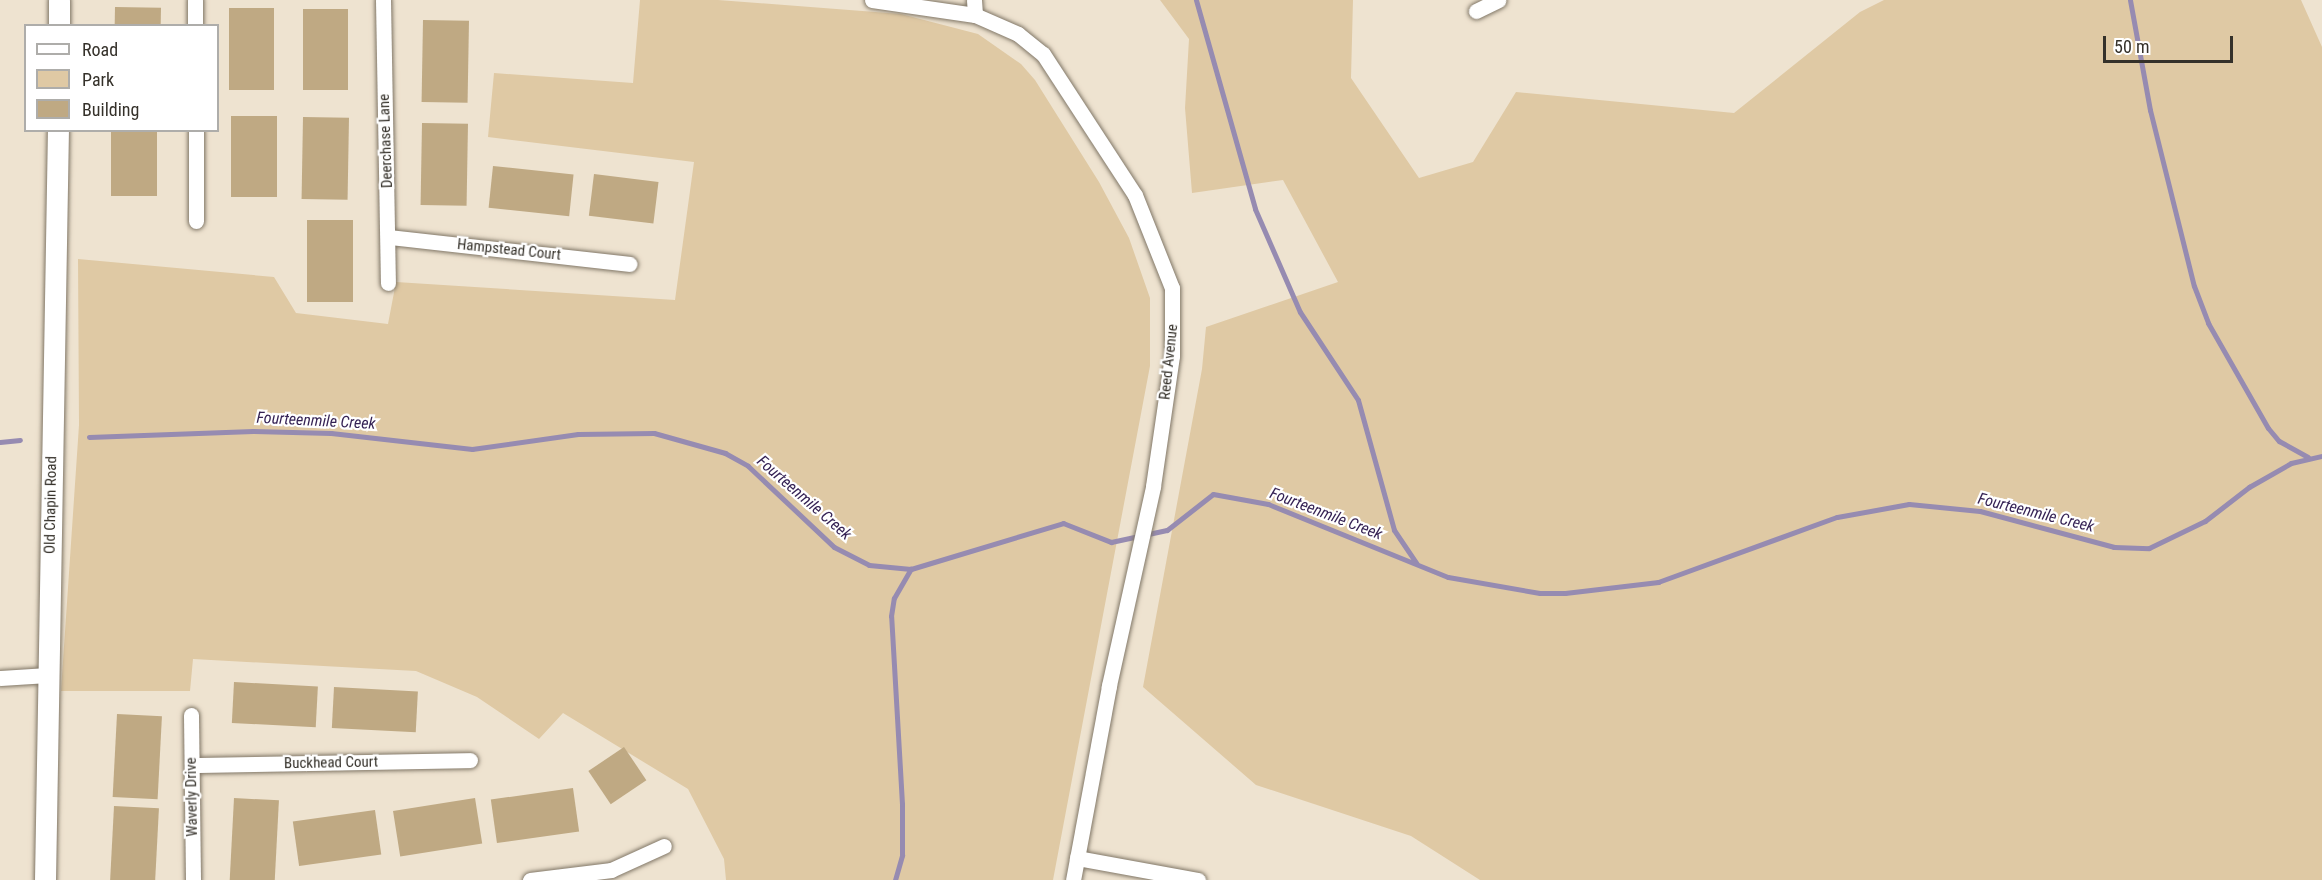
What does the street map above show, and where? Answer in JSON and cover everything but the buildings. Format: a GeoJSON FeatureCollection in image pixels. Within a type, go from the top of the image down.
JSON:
{"type":"FeatureCollection","features":[{"type":"Feature","properties":{"kind":"street"},"geometry":{"type":"LineString","coordinates":[[59,0],[59,24]]}},
{"type":"Feature","properties":{"kind":"street"},"geometry":{"type":"LineString","coordinates":[[195,0],[195,24]]}},
{"type":"Feature","properties":{"kind":"street","name":"Deerchase Lane"},"geometry":{"type":"LineString","coordinates":[[382,0],[389,237],[388,283]]}},
{"type":"Feature","properties":{"kind":"street","name":"Reed Avenue"},"geometry":{"type":"LineString","coordinates":[[872,0],[975,8],[1018,34],[1056,70],[1135,195],[1168,272],[1174,330],[1153,487],[1129,592],[1073,880]]}},
{"type":"Feature","properties":{"kind":"street"},"geometry":{"type":"LineString","coordinates":[[1476,11],[1499,0]]}},
{"type":"Feature","properties":{"kind":"street","name":"Old Chapin Road"},"geometry":{"type":"LineString","coordinates":[[45,880],[58,132]]}},
{"type":"Feature","properties":{"kind":"street"},"geometry":{"type":"LineString","coordinates":[[195,132],[196,221]]}},
{"type":"Feature","properties":{"kind":"street","name":"Hampstead Court"},"geometry":{"type":"LineString","coordinates":[[389,237],[629,264]]}},
{"type":"Feature","properties":{"kind":"street"},"geometry":{"type":"LineString","coordinates":[[0,678],[48,675]]}},
{"type":"Feature","properties":{"kind":"street","name":"Waverly Drive"},"geometry":{"type":"LineString","coordinates":[[191,714],[194,880]]}},
{"type":"Feature","properties":{"kind":"street","name":"Buckhead Court"},"geometry":{"type":"LineString","coordinates":[[192,765],[470,760]]}},
{"type":"Feature","properties":{"kind":"street"},"geometry":{"type":"LineString","coordinates":[[530,880],[611,870],[664,846]]}},
{"type":"Feature","properties":{"kind":"street"},"geometry":{"type":"LineString","coordinates":[[1077,858],[1198,880]]}},
{"type":"Feature","properties":{"kind":"green space"},"geometry":{"type":"Polygon","coordinates":[[[640,0],[718,0],[901,14],[978,34],[1021,64],[1035,80],[1099,182],[1129,238],[1150,298],[1150,366],[1053,880],[726,880],[724,859],[688,789],[563,713],[539,739],[477,697],[416,671],[193,659],[190,691],[61,691],[79,425],[78,259],[274,277],[296,313],[388,324],[396,282],[675,300],[694,162],[488,137],[494,73],[633,83],[640,0]]]}},
{"type":"Feature","properties":{"kind":"green space"},"geometry":{"type":"Polygon","coordinates":[[[1160,0],[1353,0],[1351,78],[1419,178],[1473,162],[1516,92],[1734,113],[1860,12],[1884,0],[2301,0],[2322,47],[2322,880],[1480,880],[1411,836],[1256,785],[1143,687],[1202,369],[1206,327],[1338,282],[1283,180],[1192,193],[1185,108],[1189,39],[1160,0]]]}},
{"type":"Feature","properties":{"kind":"waterway"},"geometry":{"type":"LineString","coordinates":[[1196,0],[1255,209],[1300,312],[1358,400],[1394,530],[1416,563]]}},
{"type":"Feature","properties":{"kind":"waterway"},"geometry":{"type":"LineString","coordinates":[[2130,0],[2150,110],[2194,286],[2208,323],[2268,428],[2279,441],[2308,457]]}},
{"type":"Feature","properties":{"kind":"waterway","name":"Fourteenmile Creek"},"geometry":{"type":"LineString","coordinates":[[89,437],[253,431],[331,433],[472,449],[578,434],[654,433],[725,453],[748,466],[834,547],[869,565],[911,569],[1063,523],[1111,542],[1167,530],[1213,494],[1268,504],[1448,577],[1540,593],[1565,593],[1658,582],[1837,517],[1909,504],[1980,511],[2114,547],[2149,548],[2205,521],[2249,487],[2291,463],[2322,456]]}},
{"type":"Feature","properties":{"kind":"waterway","name":"Fourteenmile Creek"},"geometry":{"type":"LineString","coordinates":[[0,442],[20,440]]}},
{"type":"Feature","properties":{"kind":"waterway"},"geometry":{"type":"LineString","coordinates":[[895,880],[902,855],[902,804],[891,616],[894,598],[911,569]]}}]}
